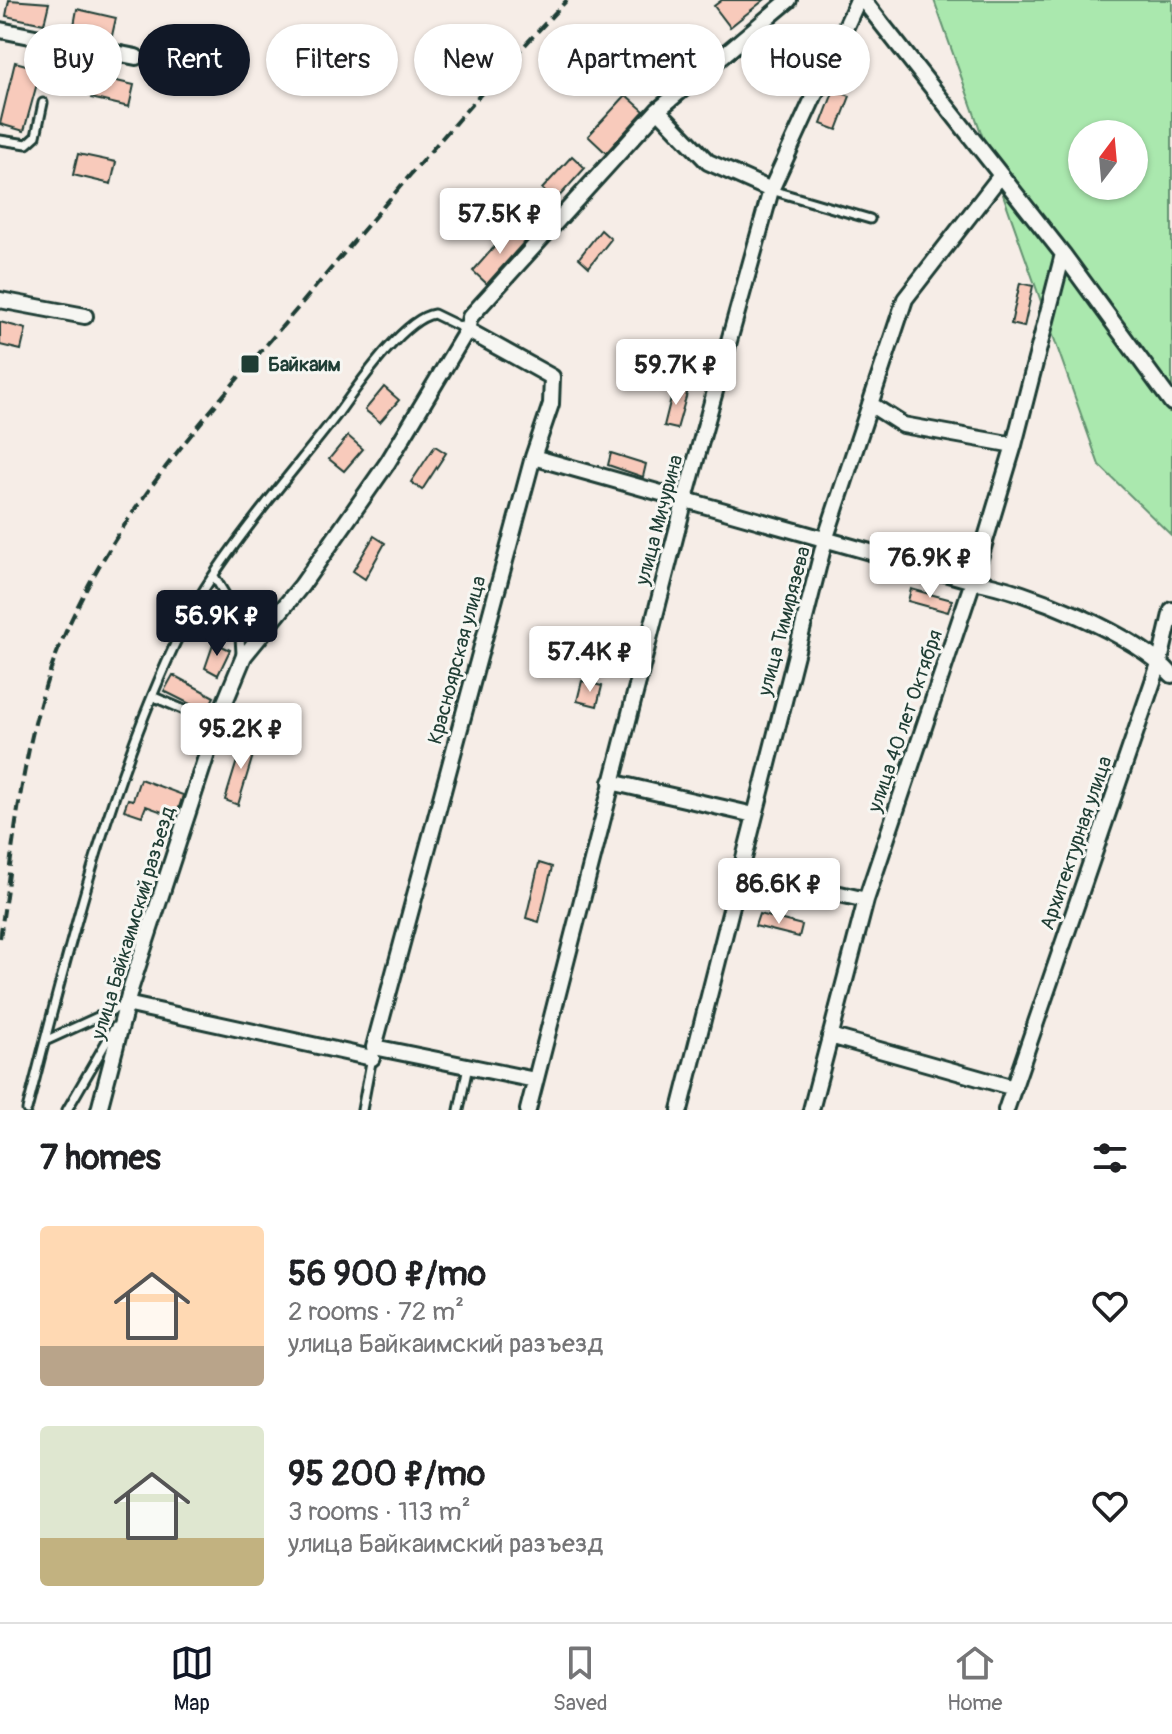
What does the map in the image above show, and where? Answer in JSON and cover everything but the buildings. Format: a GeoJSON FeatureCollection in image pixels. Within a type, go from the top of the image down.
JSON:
{"type":"FeatureCollection","features":[{"type":"Feature","properties":{"kind":"street","name":"улица Байкаимский разъезд"},"geometry":{"type":"LineString","coordinates":[[99,1110],[126,1004],[217,724],[241,665],[388,462],[467,330],[470,317],[658,110],[789,0]]}},
{"type":"Feature","properties":{"kind":"street"},"geometry":{"type":"LineString","coordinates":[[860,0],[1063,254],[1172,403]]}},
{"type":"Feature","properties":{"kind":"street","name":"улица Мичурина"},"geometry":{"type":"LineString","coordinates":[[528,1110],[685,499],[771,190],[860,0]]}},
{"type":"Feature","properties":{"kind":"street"},"geometry":{"type":"LineString","coordinates":[[0,30],[136,57]]}},
{"type":"Feature","properties":{"kind":"street"},"geometry":{"type":"LineString","coordinates":[[658,110],[708,162],[771,190]]}},
{"type":"Feature","properties":{"kind":"street","name":"улица Тимирязева"},"geometry":{"type":"LineString","coordinates":[[680,1110],[825,540],[905,299],[1001,175]]}},
{"type":"Feature","properties":{"kind":"street","name":"улица 40 лет Октября"},"geometry":{"type":"LineString","coordinates":[[811,1110],[866,900],[973,581],[1014,445],[1063,254]]}},
{"type":"Feature","properties":{"kind":"street"},"geometry":{"type":"LineString","coordinates":[[0,300],[85,316]]}},
{"type":"Feature","properties":{"kind":"street","name":"Красноярская улица"},"geometry":{"type":"LineString","coordinates":[[373,1052],[533,457],[551,404],[552,377],[467,330]]}},
{"type":"Feature","properties":{"kind":"street"},"geometry":{"type":"LineString","coordinates":[[870,404],[903,425],[1014,445]]}},
{"type":"Feature","properties":{"kind":"street"},"geometry":{"type":"LineString","coordinates":[[533,457],[973,581],[1005,586],[1166,659],[1172,675]]}},
{"type":"Feature","properties":{"kind":"street","name":"Архитектурная улица"},"geometry":{"type":"LineString","coordinates":[[1006,1110],[1166,659],[1172,610]]}},
{"type":"Feature","properties":{"kind":"street"},"geometry":{"type":"LineString","coordinates":[[611,782],[754,815]]}},
{"type":"Feature","properties":{"kind":"street"},"geometry":{"type":"LineString","coordinates":[[740,871],[866,900]]}},
{"type":"Feature","properties":{"kind":"street"},"geometry":{"type":"LineString","coordinates":[[126,1004],[535,1080]]}},
{"type":"Feature","properties":{"kind":"street"},"geometry":{"type":"LineString","coordinates":[[830,1036],[1014,1088]]}},
{"type":"Feature","properties":{"kind":"lane"},"geometry":{"type":"LineString","coordinates":[[0,140],[27,144],[36,136],[43,103]]}},
{"type":"Feature","properties":{"kind":"lane"},"geometry":{"type":"LineString","coordinates":[[771,190],[870,219]]}},
{"type":"Feature","properties":{"kind":"lane"},"geometry":{"type":"LineString","coordinates":[[27,1110],[80,906],[154,697],[184,626],[214,576],[353,392],[404,332],[418,320],[434,314],[467,330]]}},
{"type":"Feature","properties":{"kind":"lane"},"geometry":{"type":"LineString","coordinates":[[214,576],[239,618],[241,665]]}},
{"type":"Feature","properties":{"kind":"lane"},"geometry":{"type":"LineString","coordinates":[[154,697],[217,724]]}},
{"type":"Feature","properties":{"kind":"lane"},"geometry":{"type":"LineString","coordinates":[[45,1041],[126,1004]]}},
{"type":"Feature","properties":{"kind":"lane"},"geometry":{"type":"LineString","coordinates":[[67,1110],[105,1047],[126,1004]]}},
{"type":"Feature","properties":{"kind":"lane"},"geometry":{"type":"LineString","coordinates":[[362,1110],[373,1052]]}},
{"type":"Feature","properties":{"kind":"lane"},"geometry":{"type":"LineString","coordinates":[[459,1110],[467,1071]]}},
{"type":"Feature","properties":{"kind":"green space"},"geometry":{"type":"Polygon","coordinates":[[[934,0],[1172,0],[1172,536],[1099,465],[934,0]]]}},
{"type":"Feature","properties":{"kind":"railway"},"geometry":{"type":"LineString","coordinates":[[0,938],[22,788],[37,715],[61,643],[108,552],[166,467],[230,387],[430,152],[567,0]]}},
{"type":"Feature","properties":{"kind":"place","name":"Байкаим"},"geometry":{"type":"Point","coordinates":[250,364]}}]}
